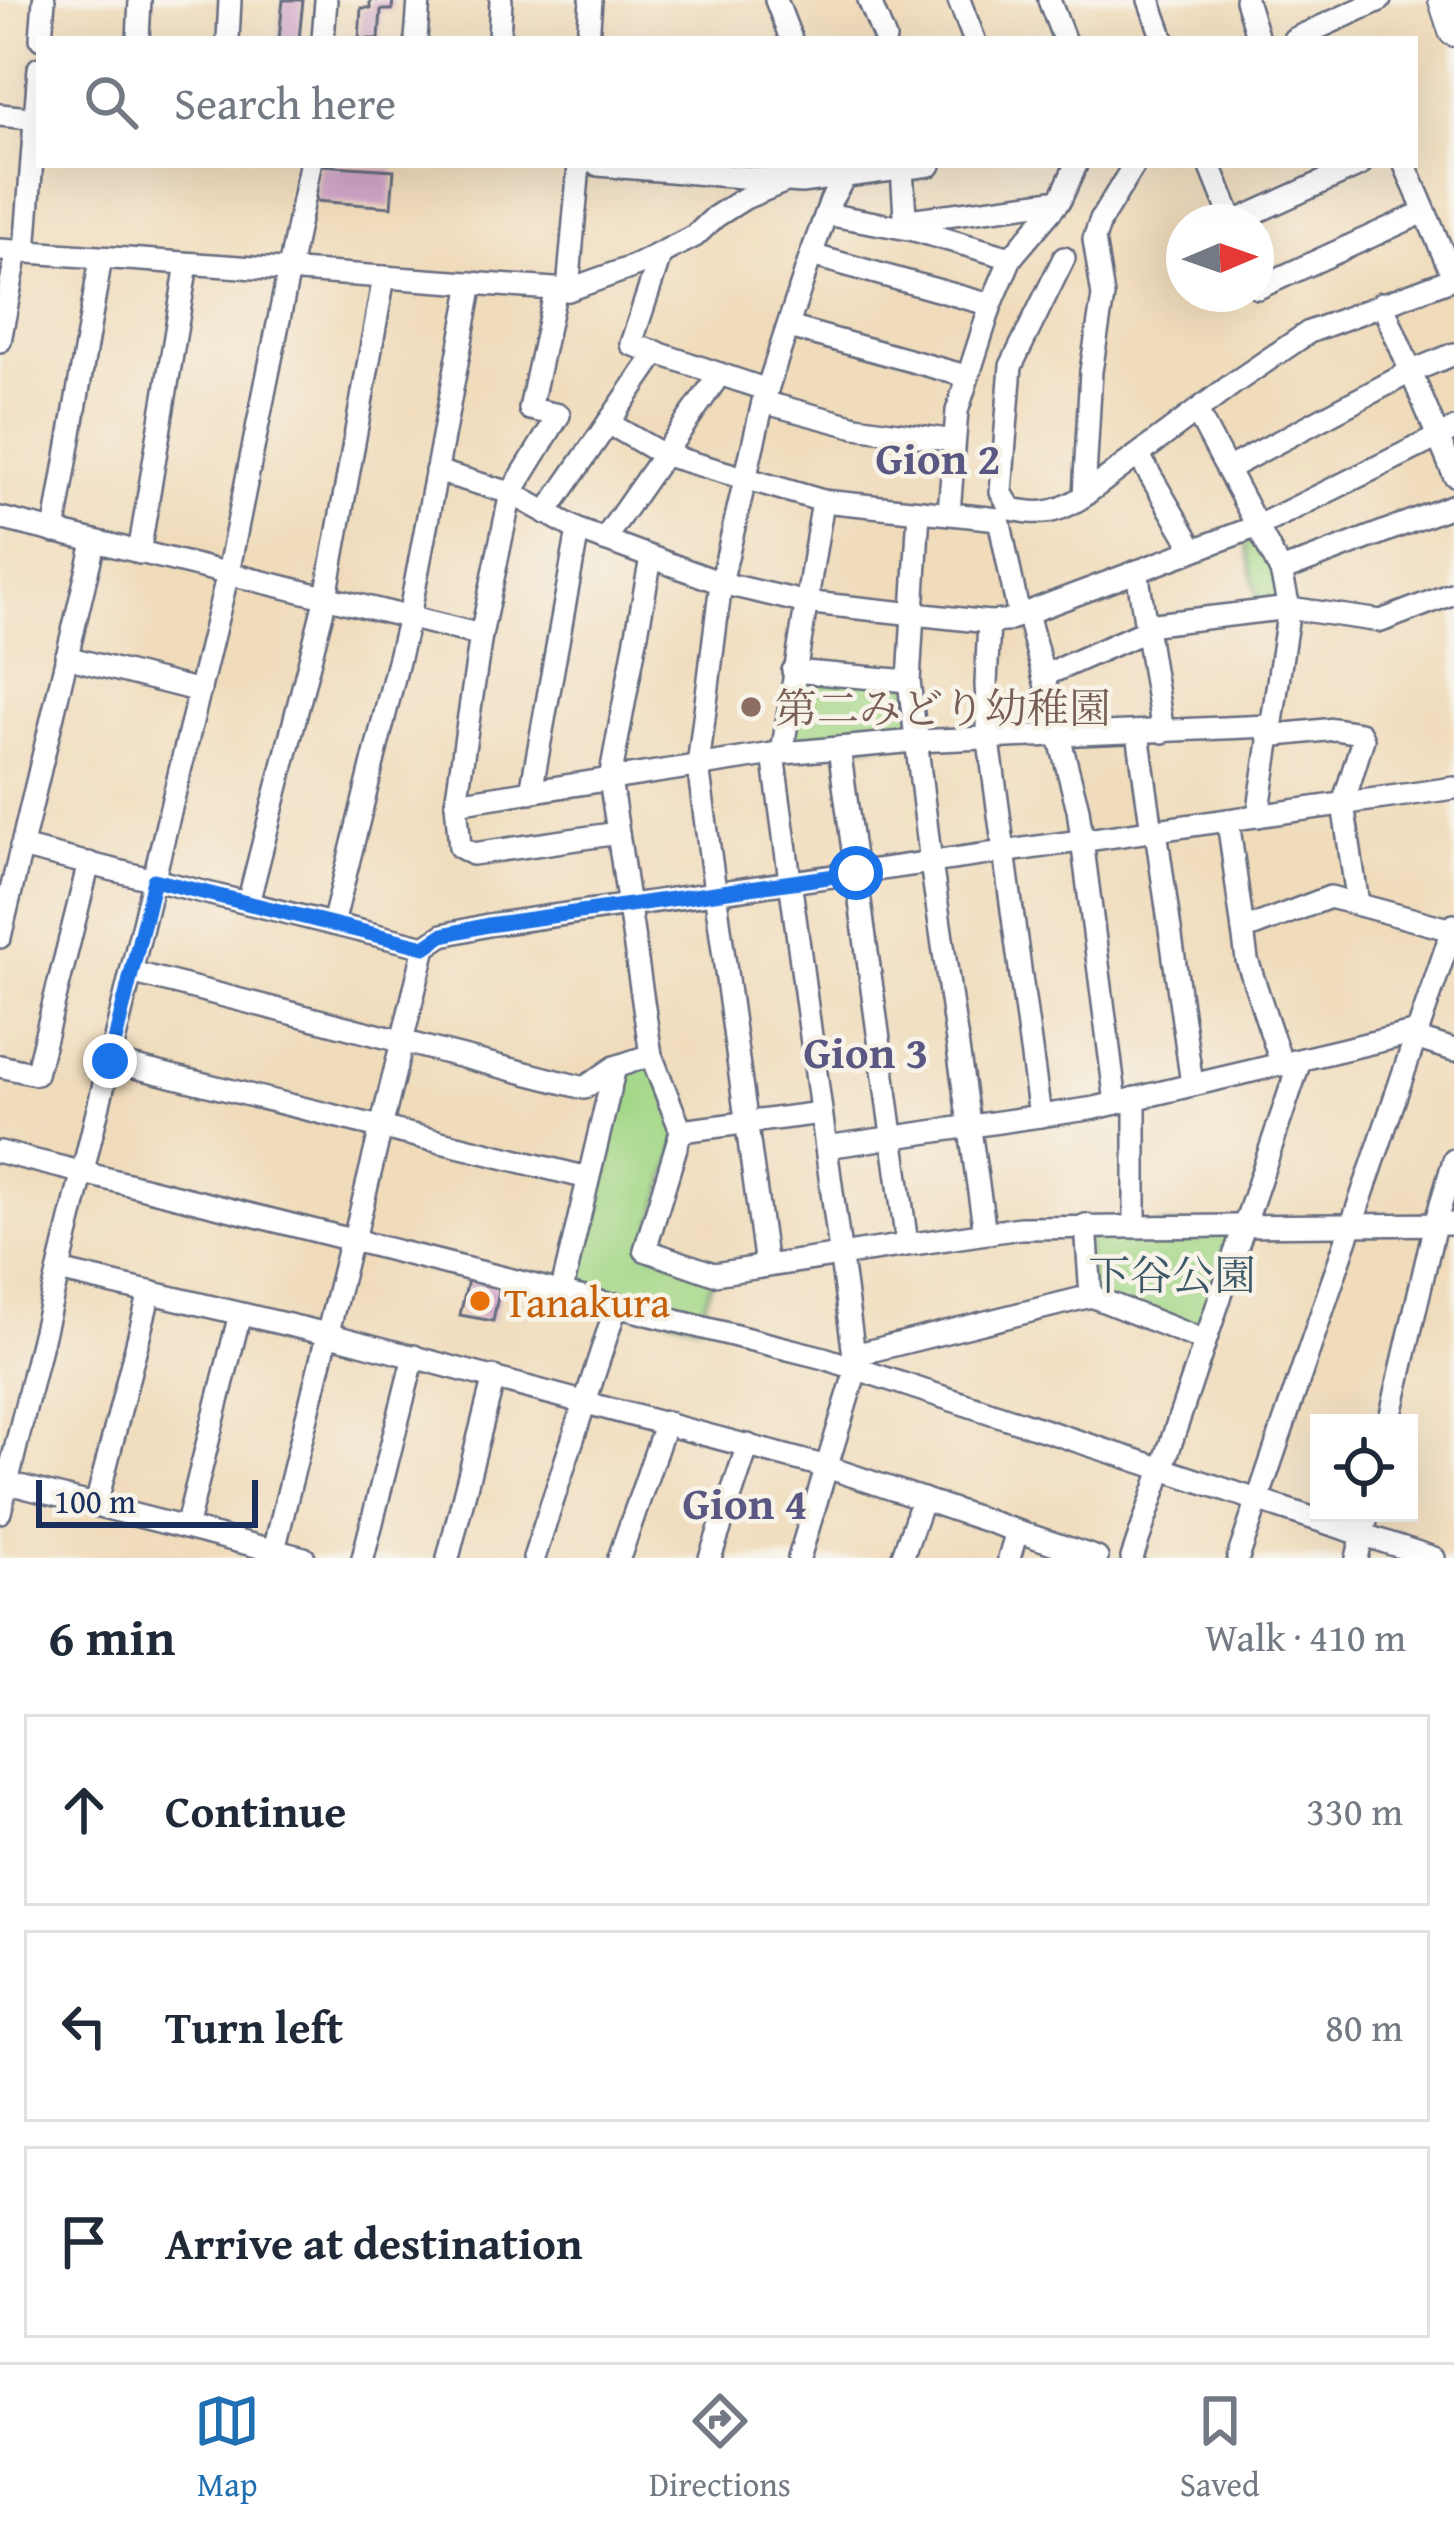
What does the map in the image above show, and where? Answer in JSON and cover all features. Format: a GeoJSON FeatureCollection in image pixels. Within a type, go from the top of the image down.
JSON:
{"type":"FeatureCollection","features":[{"type":"Feature","properties":{"kind":"highway"},"geometry":{"type":"LineString","coordinates":[[1444,0],[1454,31]]}},
{"type":"Feature","properties":{"kind":"street"},"geometry":{"type":"LineString","coordinates":[[41,36],[44,0]]}},
{"type":"Feature","properties":{"kind":"street"},"geometry":{"type":"LineString","coordinates":[[138,36],[140,0]]}},
{"type":"Feature","properties":{"kind":"street"},"geometry":{"type":"LineString","coordinates":[[228,36],[230,0]]}},
{"type":"Feature","properties":{"kind":"street"},"geometry":{"type":"LineString","coordinates":[[323,36],[326,0]]}},
{"type":"Feature","properties":{"kind":"street"},"geometry":{"type":"LineString","coordinates":[[416,36],[419,0]]}},
{"type":"Feature","properties":{"kind":"street"},"geometry":{"type":"LineString","coordinates":[[499,36],[501,0]]}},
{"type":"Feature","properties":{"kind":"street"},"geometry":{"type":"LineString","coordinates":[[588,36],[591,0]]}},
{"type":"Feature","properties":{"kind":"street"},"geometry":{"type":"LineString","coordinates":[[776,0],[790,36]]}},
{"type":"Feature","properties":{"kind":"street"},"geometry":{"type":"LineString","coordinates":[[869,0],[884,36]]}},
{"type":"Feature","properties":{"kind":"street"},"geometry":{"type":"LineString","coordinates":[[958,0],[973,36]]}},
{"type":"Feature","properties":{"kind":"street"},"geometry":{"type":"LineString","coordinates":[[1049,0],[1063,36]]}},
{"type":"Feature","properties":{"kind":"street"},"geometry":{"type":"LineString","coordinates":[[1149,0],[1162,36]]}},
{"type":"Feature","properties":{"kind":"street"},"geometry":{"type":"LineString","coordinates":[[1246,0],[1257,36]]}},
{"type":"Feature","properties":{"kind":"street"},"geometry":{"type":"LineString","coordinates":[[1299,36],[1346,10],[1380,0]]}},
{"type":"Feature","properties":{"kind":"street"},"geometry":{"type":"LineString","coordinates":[[0,115],[36,118]]}},
{"type":"Feature","properties":{"kind":"street"},"geometry":{"type":"LineString","coordinates":[[0,341],[36,124]]}},
{"type":"Feature","properties":{"kind":"street"},"geometry":{"type":"LineString","coordinates":[[0,1512],[229,572],[309,168]]}},
{"type":"Feature","properties":{"kind":"street"},"geometry":{"type":"LineString","coordinates":[[579,168],[562,289],[530,409],[559,415],[511,494],[482,635],[456,803],[460,847],[473,854],[618,833]]}},
{"type":"Feature","properties":{"kind":"street"},"geometry":{"type":"LineString","coordinates":[[633,168],[787,181]]}},
{"type":"Feature","properties":{"kind":"street"},"geometry":{"type":"LineString","coordinates":[[14,252],[562,289],[661,253],[695,236],[745,198],[787,181],[842,171],[909,168]]}},
{"type":"Feature","properties":{"kind":"street"},"geometry":{"type":"LineString","coordinates":[[949,512],[954,441],[967,376],[991,305],[1011,258],[1060,200],[1075,168]]}},
{"type":"Feature","properties":{"kind":"street"},"geometry":{"type":"LineString","coordinates":[[1084,496],[1091,371],[1103,296],[1094,239],[1100,219],[1132,168]]}},
{"type":"Feature","properties":{"kind":"street"},"geometry":{"type":"LineString","coordinates":[[1211,168],[1226,204]]}},
{"type":"Feature","properties":{"kind":"street"},"geometry":{"type":"LineString","coordinates":[[1273,204],[1353,168]]}},
{"type":"Feature","properties":{"kind":"street"},"geometry":{"type":"LineString","coordinates":[[1064,258],[1011,366],[1001,492],[1011,508],[1034,514],[1059,512],[1084,496],[1309,332],[1454,278],[1406,168]]}},
{"type":"Feature","properties":{"kind":"street"},"geometry":{"type":"LineString","coordinates":[[902,169],[911,225]]}},
{"type":"Feature","properties":{"kind":"street"},"geometry":{"type":"LineString","coordinates":[[766,1266],[698,766],[721,583],[765,396],[842,171]]}},
{"type":"Feature","properties":{"kind":"street"},"geometry":{"type":"LineString","coordinates":[[911,225],[1060,200]]}},
{"type":"Feature","properties":{"kind":"street"},"geometry":{"type":"LineString","coordinates":[[1274,280],[1424,212]]}},
{"type":"Feature","properties":{"kind":"street"},"geometry":{"type":"LineString","coordinates":[[826,214],[911,225],[1011,258]]}},
{"type":"Feature","properties":{"kind":"street"},"geometry":{"type":"LineString","coordinates":[[1032,236],[1064,258],[1098,264]]}},
{"type":"Feature","properties":{"kind":"street"},"geometry":{"type":"LineString","coordinates":[[661,253],[631,344],[856,427],[954,441]]}},
{"type":"Feature","properties":{"kind":"street"},"geometry":{"type":"LineString","coordinates":[[811,255],[991,305]]}},
{"type":"Feature","properties":{"kind":"street"},"geometry":{"type":"LineString","coordinates":[[54,532],[101,257]]}},
{"type":"Feature","properties":{"kind":"street"},"geometry":{"type":"LineString","coordinates":[[139,553],[187,264]]}},
{"type":"Feature","properties":{"kind":"street"},"geometry":{"type":"LineString","coordinates":[[248,903],[326,597],[384,277]]}},
{"type":"Feature","properties":{"kind":"street"},"geometry":{"type":"LineString","coordinates":[[333,924],[410,617],[472,283]]}},
{"type":"Feature","properties":{"kind":"street"},"geometry":{"type":"LineString","coordinates":[[1382,302],[1410,372],[1445,433],[1454,476]]}},
{"type":"Feature","properties":{"kind":"street"},"geometry":{"type":"LineString","coordinates":[[789,328],[967,376]]}},
{"type":"Feature","properties":{"kind":"street"},"geometry":{"type":"LineString","coordinates":[[546,513],[657,352]]}},
{"type":"Feature","properties":{"kind":"street"},"geometry":{"type":"LineString","coordinates":[[1227,469],[1410,372],[1454,354]]}},
{"type":"Feature","properties":{"kind":"street"},"geometry":{"type":"LineString","coordinates":[[604,540],[720,374]]}},
{"type":"Feature","properties":{"kind":"street"},"geometry":{"type":"LineString","coordinates":[[1197,412],[1281,571],[1288,608],[1258,816]]}},
{"type":"Feature","properties":{"kind":"street"},"geometry":{"type":"LineString","coordinates":[[608,423],[662,454],[823,501],[999,519],[1078,809],[1125,1101],[1135,1225]]}},
{"type":"Feature","properties":{"kind":"street"},"geometry":{"type":"LineString","coordinates":[[436,471],[511,494],[578,530],[721,583],[803,602],[989,622],[1023,614],[1258,526],[1445,433]]}},
{"type":"Feature","properties":{"kind":"street"},"geometry":{"type":"LineString","coordinates":[[1139,456],[1194,550]]}},
{"type":"Feature","properties":{"kind":"street"},"geometry":{"type":"LineString","coordinates":[[799,1558],[855,1362],[777,754],[823,501]]}},
{"type":"Feature","properties":{"kind":"street"},"geometry":{"type":"LineString","coordinates":[[1281,571],[1454,505]]}},
{"type":"Feature","properties":{"kind":"street"},"geometry":{"type":"LineString","coordinates":[[919,511],[909,681],[985,1233]]}},
{"type":"Feature","properties":{"kind":"street"},"geometry":{"type":"LineString","coordinates":[[0,518],[482,635]]}},
{"type":"Feature","properties":{"kind":"street"},"geometry":{"type":"LineString","coordinates":[[531,791],[578,530]]}},
{"type":"Feature","properties":{"kind":"street"},"geometry":{"type":"LineString","coordinates":[[0,937],[94,543]]}},
{"type":"Feature","properties":{"kind":"street"},"geometry":{"type":"LineString","coordinates":[[651,558],[610,779],[651,1055],[681,1131],[645,1250],[714,1274],[985,1233],[1086,1225],[1444,1224]]}},
{"type":"Feature","properties":{"kind":"street"},"geometry":{"type":"LineString","coordinates":[[1137,571],[1163,732]]}},
{"type":"Feature","properties":{"kind":"street"},"geometry":{"type":"LineString","coordinates":[[1043,676],[1146,627],[1288,608],[1381,621],[1454,593]]}},
{"type":"Feature","properties":{"kind":"street"},"geometry":{"type":"LineString","coordinates":[[989,622],[989,741],[1040,1116]]}},
{"type":"Feature","properties":{"kind":"street"},"geometry":{"type":"LineString","coordinates":[[66,658],[200,691]]}},
{"type":"Feature","properties":{"kind":"street"},"geometry":{"type":"LineString","coordinates":[[794,671],[909,681]]}},
{"type":"Feature","properties":{"kind":"street"},"geometry":{"type":"LineString","coordinates":[[456,803],[777,754],[915,741],[1335,729],[1360,733],[1363,739],[1343,804],[1358,904]]}},
{"type":"Feature","properties":{"kind":"street"},"geometry":{"type":"LineString","coordinates":[[1138,733],[1192,1084]]}},
{"type":"Feature","properties":{"kind":"street"},"geometry":{"type":"LineString","coordinates":[[839,748],[907,1244]]}},
{"type":"Feature","properties":{"kind":"street"},"geometry":{"type":"LineString","coordinates":[[273,1554],[425,947],[443,935],[1454,788]]}},
{"type":"Feature","properties":{"kind":"street"},"geometry":{"type":"LineString","coordinates":[[1132,1558],[1244,1225],[1291,1063],[1256,991],[1228,820]]}},
{"type":"Feature","properties":{"kind":"street"},"geometry":{"type":"LineString","coordinates":[[21,847],[425,947]]}},
{"type":"Feature","properties":{"kind":"street"},"geometry":{"type":"LineString","coordinates":[[0,1066],[36,1074],[89,863]]}},
{"type":"Feature","properties":{"kind":"street"},"geometry":{"type":"LineString","coordinates":[[1238,1558],[1453,927],[1330,897],[1243,930]]}},
{"type":"Feature","properties":{"kind":"street"},"geometry":{"type":"LineString","coordinates":[[131,972],[608,1095]]}},
{"type":"Feature","properties":{"kind":"street"},"geometry":{"type":"LineString","coordinates":[[826,1147],[1125,1101],[1416,1035],[1454,1050]]}},
{"type":"Feature","properties":{"kind":"street"},"geometry":{"type":"LineString","coordinates":[[584,1088],[614,1067],[651,1055]]}},
{"type":"Feature","properties":{"kind":"street"},"geometry":{"type":"LineString","coordinates":[[110,1061],[588,1178]]}},
{"type":"Feature","properties":{"kind":"street"},"geometry":{"type":"LineString","coordinates":[[562,1290],[614,1067]]}},
{"type":"Feature","properties":{"kind":"street"},"geometry":{"type":"LineString","coordinates":[[681,1131],[821,1113]]}},
{"type":"Feature","properties":{"kind":"street"},"geometry":{"type":"LineString","coordinates":[[0,1152],[855,1362],[1161,1471],[1434,1558]]}},
{"type":"Feature","properties":{"kind":"street"},"geometry":{"type":"LineString","coordinates":[[1391,1414],[1444,1224],[1454,1160]]}},
{"type":"Feature","properties":{"kind":"street"},"geometry":{"type":"LineString","coordinates":[[1086,1225],[1091,1296]]}},
{"type":"Feature","properties":{"kind":"street"},"geometry":{"type":"LineString","coordinates":[[59,1271],[586,1400],[827,1467],[1097,1558]]}},
{"type":"Feature","properties":{"kind":"street"},"geometry":{"type":"LineString","coordinates":[[96,1505],[150,1292]]}},
{"type":"Feature","properties":{"kind":"street"},"geometry":{"type":"LineString","coordinates":[[855,1362],[1091,1296],[1205,1341]]}},
{"type":"Feature","properties":{"kind":"street"},"geometry":{"type":"LineString","coordinates":[[534,1558],[617,1304]]}},
{"type":"Feature","properties":{"kind":"street"},"geometry":{"type":"LineString","coordinates":[[186,1528],[240,1314]]}},
{"type":"Feature","properties":{"kind":"street"},"geometry":{"type":"LineString","coordinates":[[363,1558],[414,1357]]}},
{"type":"Feature","properties":{"kind":"street"},"geometry":{"type":"LineString","coordinates":[[448,1558],[494,1377]]}},
{"type":"Feature","properties":{"kind":"street"},"geometry":{"type":"LineString","coordinates":[[619,1558],[667,1423]]}},
{"type":"Feature","properties":{"kind":"street"},"geometry":{"type":"LineString","coordinates":[[710,1558],[748,1445]]}},
{"type":"Feature","properties":{"kind":"street"},"geometry":{"type":"LineString","coordinates":[[4,1482],[273,1554],[304,1558]]}},
{"type":"Feature","properties":{"kind":"street"},"geometry":{"type":"LineString","coordinates":[[902,1558],[922,1499]]}},
{"type":"Feature","properties":{"kind":"street"},"geometry":{"type":"LineString","coordinates":[[1009,1558],[1017,1531]]}},
{"type":"Feature","properties":{"kind":"green space"},"geometry":{"type":"Polygon","coordinates":[[[1258,526],[1289,608],[1260,611],[1243,532],[1258,526]]]}},
{"type":"Feature","properties":{"kind":"green space"},"geometry":{"type":"Polygon","coordinates":[[[793,671],[909,681],[915,741],[782,753],[793,671]]]}},
{"type":"Feature","properties":{"kind":"green space"},"geometry":{"type":"Polygon","coordinates":[[[651,1055],[681,1131],[645,1250],[714,1274],[698,1325],[562,1290],[615,1067],[651,1055]]]}},
{"type":"Feature","properties":{"kind":"green space","name":"下谷公園"},"geometry":{"type":"Polygon","coordinates":[[[1086,1225],[1244,1225],[1205,1341],[1091,1296],[1086,1225]]]}},
{"type":"Feature","properties":{"kind":"building"},"geometry":{"type":"Polygon","coordinates":[[[283,0],[303,0],[299,36],[279,36],[283,0]]]}},
{"type":"Feature","properties":{"kind":"building"},"geometry":{"type":"Polygon","coordinates":[[[370,0],[393,0],[392,10],[381,10],[379,36],[359,36],[361,8],[370,8],[370,0]]]}},
{"type":"Feature","properties":{"kind":"building"},"geometry":{"type":"Polygon","coordinates":[[[319,168],[394,170],[391,207],[316,201],[319,168]]]}},
{"type":"Feature","properties":{"kind":"building","name":"Tanakura"},"geometry":{"type":"Polygon","coordinates":[[[468,1280],[500,1287],[493,1321],[460,1315],[468,1280]]]}},
{"type":"Feature","properties":{"kind":"place","name":"第二みどり幼稚園"},"geometry":{"type":"Point","coordinates":[751,707]}},
{"type":"Feature","properties":{"kind":"place","name":"Tanakura"},"geometry":{"type":"Point","coordinates":[480,1301]}},
{"type":"Feature","properties":{"kind":"district","name":"Gion 2"},"geometry":{"type":"Point","coordinates":[938,457]}},
{"type":"Feature","properties":{"kind":"district","name":"Gion 3"},"geometry":{"type":"Point","coordinates":[866,1051]}},
{"type":"Feature","properties":{"kind":"district","name":"Gion 4"},"geometry":{"type":"Point","coordinates":[745,1502]}},
{"type":"Feature","properties":{"kind":"route"},"geometry":{"type":"LineString","coordinates":[[110,1061],[154,880],[425,947],[443,935],[488,925],[856,873]]}}]}
